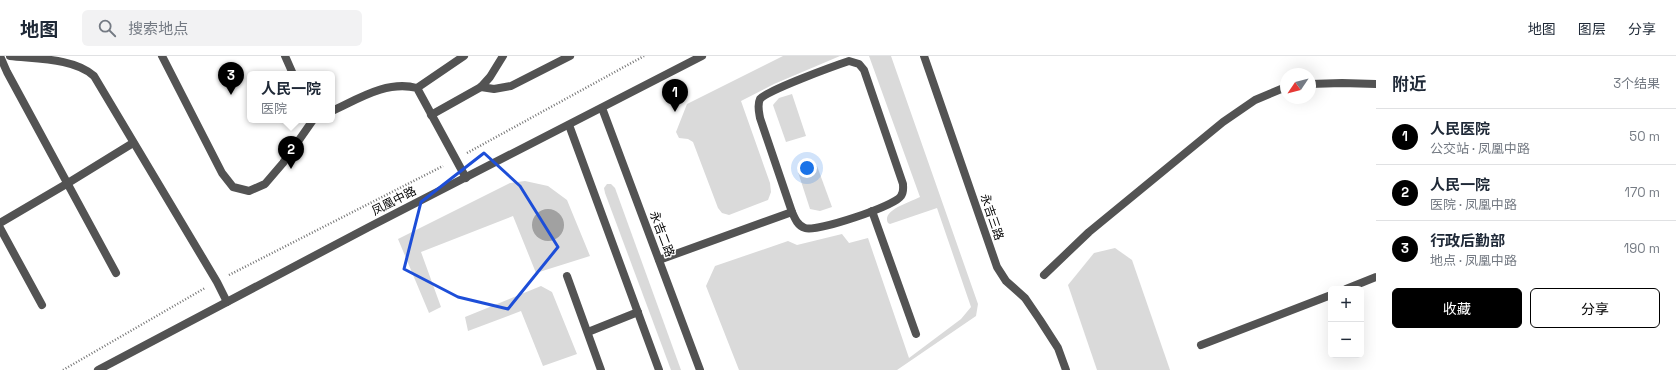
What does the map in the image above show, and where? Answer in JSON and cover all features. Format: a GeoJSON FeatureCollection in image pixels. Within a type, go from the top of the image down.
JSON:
{"type":"FeatureCollection","features":[{"type":"Feature","properties":{"kind":"street"},"geometry":{"type":"LineString","coordinates":[[0,56],[7,72],[116,273]]}},
{"type":"Feature","properties":{"kind":"street"},"geometry":{"type":"LineString","coordinates":[[10,56],[73,64],[87,70],[101,87],[217,282],[227,302]]}},
{"type":"Feature","properties":{"kind":"street"},"geometry":{"type":"LineString","coordinates":[[162,56],[222,173],[233,187],[249,191],[265,184],[283,163],[311,123]]}},
{"type":"Feature","properties":{"kind":"street"},"geometry":{"type":"LineString","coordinates":[[285,56],[292,71]]}},
{"type":"Feature","properties":{"kind":"street"},"geometry":{"type":"LineString","coordinates":[[335,110],[381,89],[408,86],[417,88],[464,56]]}},
{"type":"Feature","properties":{"kind":"street"},"geometry":{"type":"LineString","coordinates":[[431,115],[481,87],[490,77],[503,56]]}},
{"type":"Feature","properties":{"kind":"street"},"geometry":{"type":"LineString","coordinates":[[481,87],[494,89],[512,86],[570,56]]}},
{"type":"Feature","properties":{"kind":"street","name":"凤凰中路"},"geometry":{"type":"LineString","coordinates":[[98,370],[702,56]]}},
{"type":"Feature","properties":{"kind":"street","name":"永吉三路"},"geometry":{"type":"LineString","coordinates":[[924,56],[997,267],[1006,281],[1025,298],[1040,320],[1058,348],[1066,370]]}},
{"type":"Feature","properties":{"kind":"street"},"geometry":{"type":"LineString","coordinates":[[849,61],[859,64],[864,70],[903,184],[901,196],[896,201],[872,211],[824,227],[810,229],[799,225],[792,212],[760,118],[758,106],[760,100],[773,91],[849,61]]}},
{"type":"Feature","properties":{"kind":"street"},"geometry":{"type":"LineString","coordinates":[[1316,84],[1376,84]]}},
{"type":"Feature","properties":{"kind":"street"},"geometry":{"type":"LineString","coordinates":[[417,88],[466,178]]}},
{"type":"Feature","properties":{"kind":"street"},"geometry":{"type":"LineString","coordinates":[[1044,275],[1089,232],[1223,122],[1255,100],[1280,90]]}},
{"type":"Feature","properties":{"kind":"street","name":"永吉二路"},"geometry":{"type":"LineString","coordinates":[[602,108],[700,370]]}},
{"type":"Feature","properties":{"kind":"street"},"geometry":{"type":"LineString","coordinates":[[569,125],[659,370]]}},
{"type":"Feature","properties":{"kind":"street"},"geometry":{"type":"LineString","coordinates":[[0,223],[68,184],[133,143]]}},
{"type":"Feature","properties":{"kind":"street"},"geometry":{"type":"LineString","coordinates":[[872,211],[916,334]]}},
{"type":"Feature","properties":{"kind":"street"},"geometry":{"type":"LineString","coordinates":[[659,260],[792,212]]}},
{"type":"Feature","properties":{"kind":"street"},"geometry":{"type":"LineString","coordinates":[[0,228],[42,305]]}},
{"type":"Feature","properties":{"kind":"street"},"geometry":{"type":"LineString","coordinates":[[567,276],[601,370]]}},
{"type":"Feature","properties":{"kind":"street"},"geometry":{"type":"LineString","coordinates":[[1354,286],[1376,277]]}},
{"type":"Feature","properties":{"kind":"street"},"geometry":{"type":"LineString","coordinates":[[1201,345],[1328,296]]}},
{"type":"Feature","properties":{"kind":"street"},"geometry":{"type":"LineString","coordinates":[[588,332],[638,312]]}},
{"type":"Feature","properties":{"kind":"path"},"geometry":{"type":"LineString","coordinates":[[63,370],[217,282],[456,159],[644,56]]}},
{"type":"Feature","properties":{"kind":"highlighted area"},"geometry":{"type":"Polygon","coordinates":[[[484,153],[520,186],[558,247],[508,309],[458,297],[404,269],[421,202],[484,153]]]}},
{"type":"Feature","properties":{"kind":"shaded area"},"geometry":{"type":"Polygon","coordinates":[[[783,56],[840,56],[774,84],[741,101],[770,183],[771,192],[768,200],[729,215],[722,213],[718,208],[693,142],[688,139],[679,138],[676,132],[687,104],[783,56]]]}},
{"type":"Feature","properties":{"kind":"shaded area"},"geometry":{"type":"Polygon","coordinates":[[[869,56],[891,56],[978,304],[976,316],[897,370],[739,370],[706,286],[715,266],[788,241],[797,245],[842,234],[849,243],[868,238],[909,358],[961,319],[971,307],[937,208],[890,224],[888,223],[887,218],[893,210],[920,197],[869,56]]]}},
{"type":"Feature","properties":{"kind":"shaded area"},"geometry":{"type":"Polygon","coordinates":[[[792,94],[806,136],[786,142],[773,105],[779,98],[792,94]]]}},
{"type":"Feature","properties":{"kind":"shaded area"},"geometry":{"type":"Polygon","coordinates":[[[817,166],[832,207],[820,211],[810,209],[798,172],[817,166]]]}},
{"type":"Feature","properties":{"kind":"shaded area"},"geometry":{"type":"Polygon","coordinates":[[[525,181],[548,186],[567,200],[590,256],[536,273],[513,216],[421,252],[441,307],[429,313],[398,239],[510,183],[525,181]]]}},
{"type":"Feature","properties":{"kind":"shaded area"},"geometry":{"type":"Polygon","coordinates":[[[607,184],[611,184],[615,188],[681,370],[671,370],[605,193],[604,188],[607,184]]]}},
{"type":"Feature","properties":{"kind":"shaded area"},"geometry":{"type":"Polygon","coordinates":[[[545,209],[551,209],[560,213],[564,225],[560,237],[551,241],[545,241],[536,237],[532,228],[532,222],[536,213],[545,209]]]}},
{"type":"Feature","properties":{"kind":"shaded area"},"geometry":{"type":"Polygon","coordinates":[[[1115,248],[1132,260],[1170,370],[1097,370],[1068,285],[1094,253],[1115,248]]]}},
{"type":"Feature","properties":{"kind":"shaded area"},"geometry":{"type":"Polygon","coordinates":[[[541,286],[552,292],[577,354],[543,366],[521,311],[468,331],[465,317],[541,286]]]}},
{"type":"Feature","properties":{"kind":"place","name":"行政后勤部"},"geometry":{"type":"Point","coordinates":[231,95]}},
{"type":"Feature","properties":{"kind":"place","name":"人民医院"},"geometry":{"type":"Point","coordinates":[675,112]}},
{"type":"Feature","properties":{"kind":"place","name":"人民一院"},"geometry":{"type":"Point","coordinates":[291,169]}}]}
